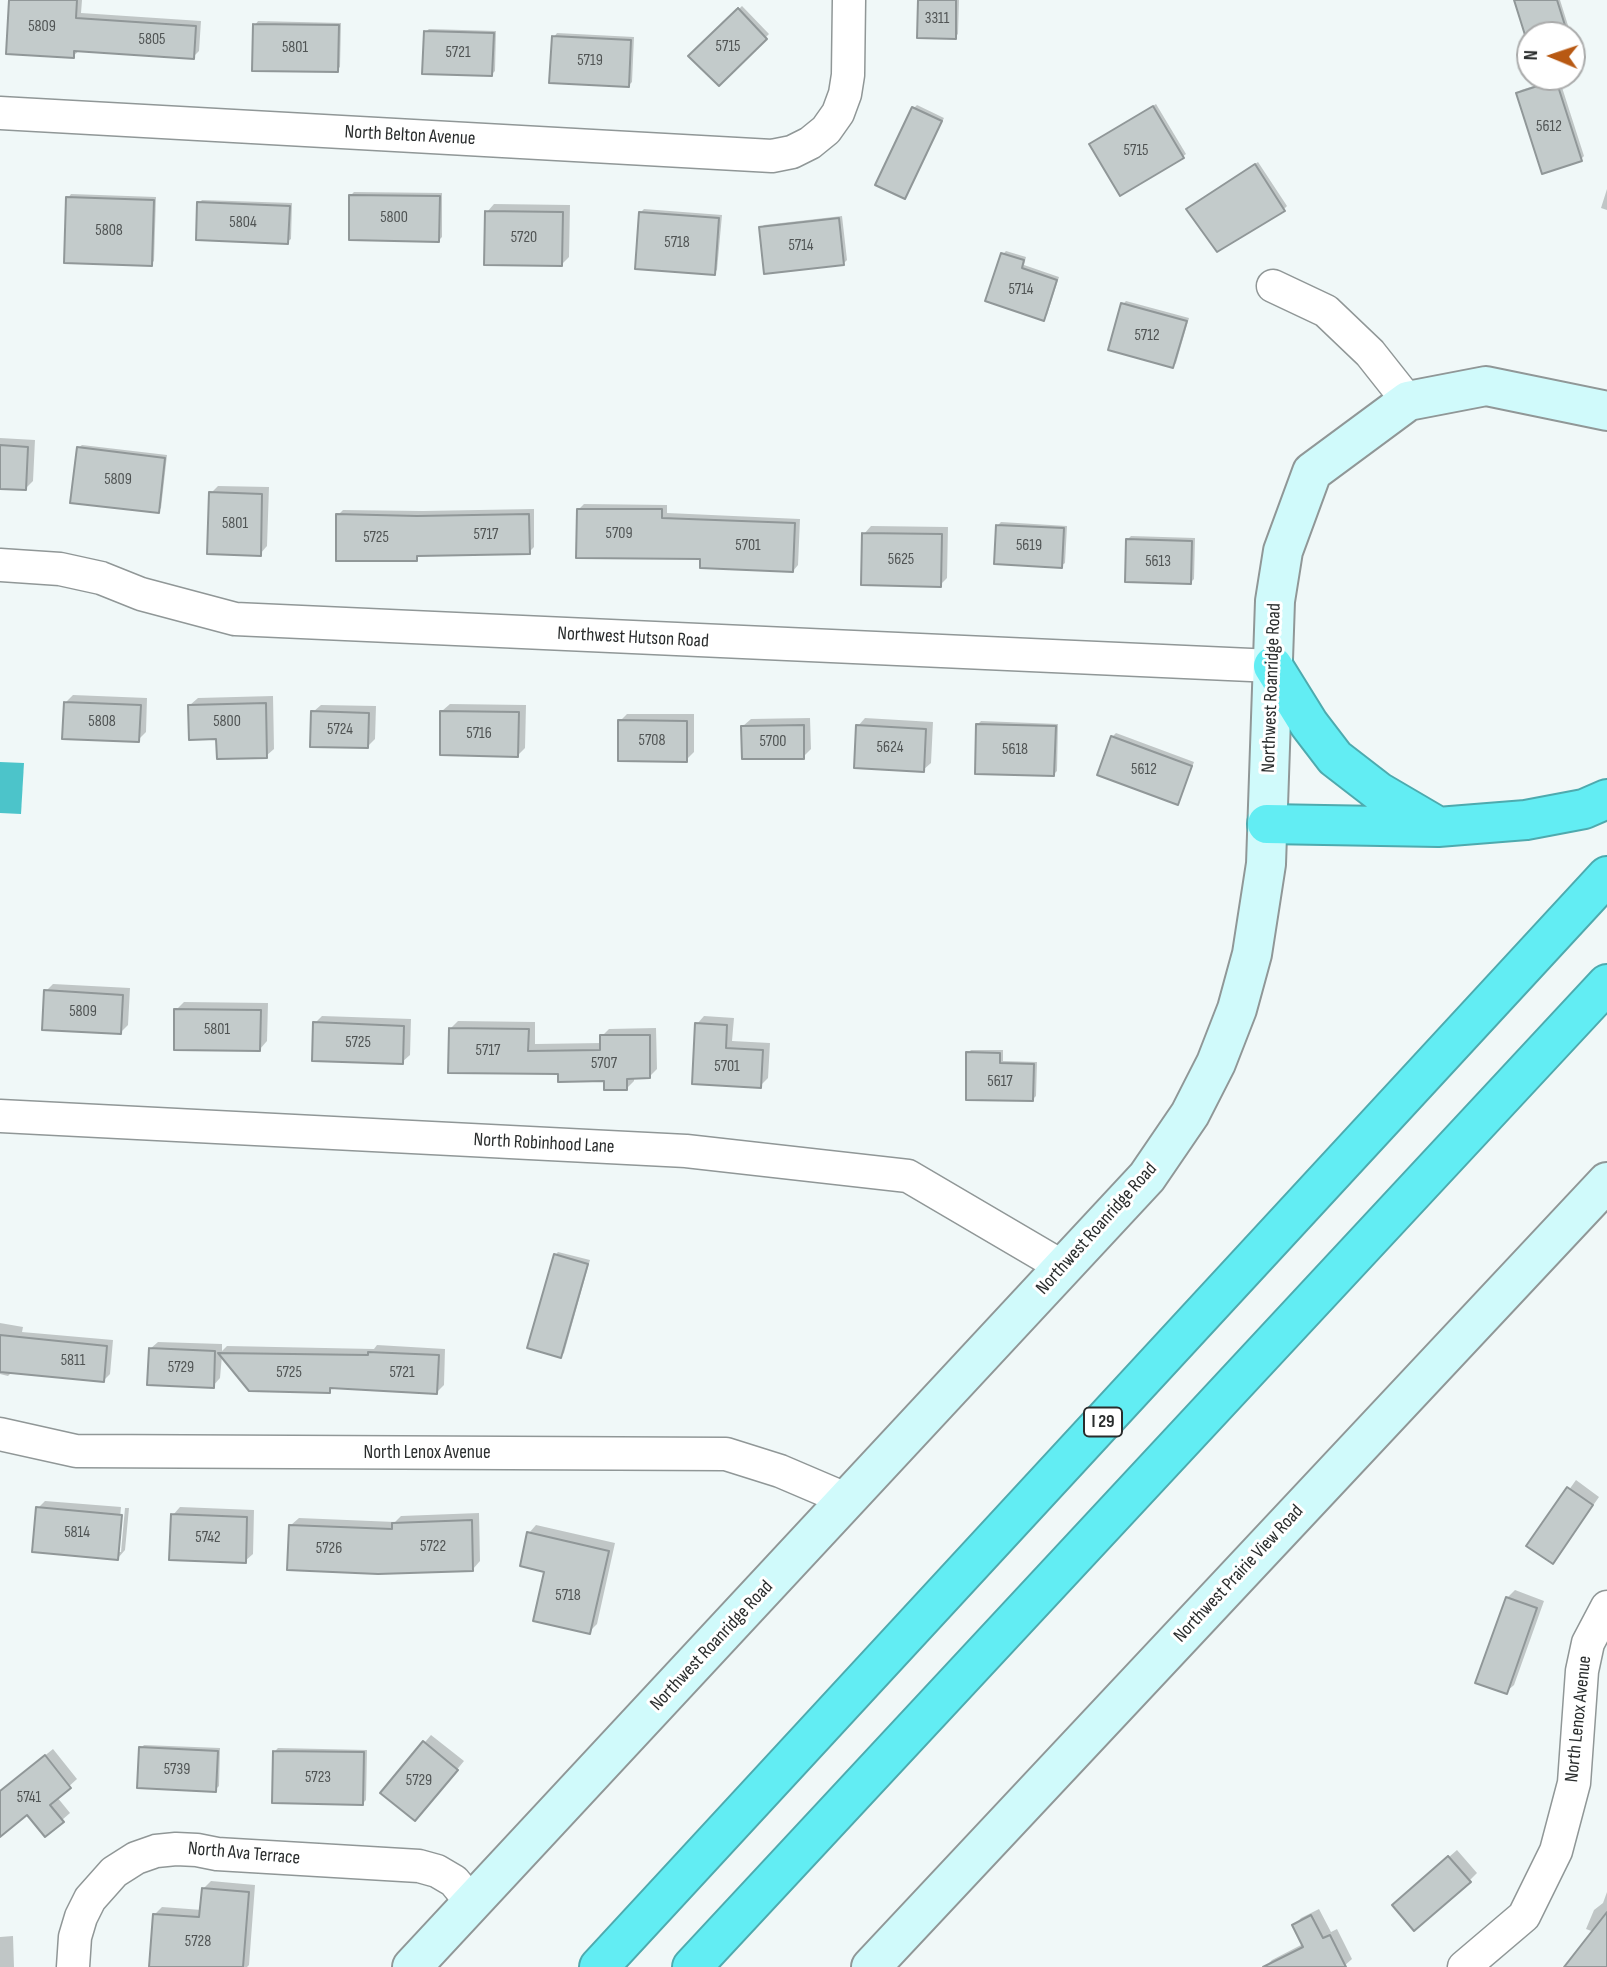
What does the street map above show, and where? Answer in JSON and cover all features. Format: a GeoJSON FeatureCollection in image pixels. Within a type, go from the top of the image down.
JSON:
{"type":"FeatureCollection","features":[{"type":"Feature","properties":{"kind":"highway"},"geometry":{"type":"LineString","coordinates":[[1273,667],[1309,724],[1335,758],[1379,792],[1438,827]]}},
{"type":"Feature","properties":{"kind":"highway"},"geometry":{"type":"LineString","coordinates":[[1267,824],[1438,827],[1526,820],[1584,809],[1607,799]]}},
{"type":"Feature","properties":{"kind":"highway","name":"I 29"},"geometry":{"type":"LineString","coordinates":[[599,1967],[1607,876]]}},
{"type":"Feature","properties":{"kind":"highway"},"geometry":{"type":"LineString","coordinates":[[692,1967],[1607,984]]}},
{"type":"Feature","properties":{"kind":"street","name":"North Belton Avenue"},"geometry":{"type":"LineString","coordinates":[[0,113],[772,156],[792,152],[816,138],[838,114],[848,75],[849,0]]}},
{"type":"Feature","properties":{"kind":"street"},"geometry":{"type":"LineString","coordinates":[[1273,286],[1326,312],[1370,353],[1408,401]]}},
{"type":"Feature","properties":{"kind":"street","name":"Northwest Roanridge Road"},"geometry":{"type":"LineString","coordinates":[[412,1967],[1159,1162],[1190,1114],[1216,1063],[1237,1009],[1252,954],[1266,864],[1275,601],[1283,551],[1312,472],[1408,401],[1486,386],[1607,411]]}},
{"type":"Feature","properties":{"kind":"street","name":"Northwest Hutson Road"},"geometry":{"type":"LineString","coordinates":[[0,565],[60,569],[102,578],[141,594],[235,620],[1273,667]]}},
{"type":"Feature","properties":{"kind":"street","name":"North Robinhood Lane"},"geometry":{"type":"LineString","coordinates":[[0,1116],[686,1151],[908,1176],[1063,1267]]}},
{"type":"Feature","properties":{"kind":"street","name":"Northwest Prairie View Road"},"geometry":{"type":"LineString","coordinates":[[871,1967],[1607,1182]]}},
{"type":"Feature","properties":{"kind":"street","name":"North Lenox Avenue"},"geometry":{"type":"LineString","coordinates":[[0,1434],[76,1451],[726,1454],[780,1471],[848,1500]]}},
{"type":"Feature","properties":{"kind":"street","name":"North Lenox Avenue"},"geometry":{"type":"LineString","coordinates":[[1464,1967],[1524,1916],[1556,1851],[1574,1783],[1582,1671],[1588,1643],[1607,1607]]}},
{"type":"Feature","properties":{"kind":"street","name":"North Ava Terrace"},"geometry":{"type":"LineString","coordinates":[[73,1967],[75,1937],[90,1899],[114,1872],[136,1858],[156,1852],[197,1850],[217,1854],[419,1866],[437,1871],[454,1881],[472,1903]]}},
{"type":"Feature","properties":{"kind":"water"},"geometry":{"type":"Polygon","coordinates":[[[0,762],[24,763],[21,814],[0,813],[0,762]]]}},
{"type":"Feature","properties":{"kind":"building"},"geometry":{"type":"Polygon","coordinates":[[[9,0],[77,0],[76,18],[196,26],[194,59],[74,51],[74,58],[6,54],[9,0]]]}},
{"type":"Feature","properties":{"kind":"building"},"geometry":{"type":"Polygon","coordinates":[[[918,0],[956,0],[956,39],[917,38],[918,0]]]}},
{"type":"Feature","properties":{"kind":"building"},"geometry":{"type":"Polygon","coordinates":[[[1514,0],[1557,0],[1564,21],[1521,21],[1514,0]]]}},
{"type":"Feature","properties":{"kind":"building"},"geometry":{"type":"Polygon","coordinates":[[[738,8],[767,39],[719,86],[688,56],[738,8]]]}},
{"type":"Feature","properties":{"kind":"building"},"geometry":{"type":"Polygon","coordinates":[[[253,24],[339,25],[338,72],[252,71],[253,24]]]}},
{"type":"Feature","properties":{"kind":"building"},"geometry":{"type":"Polygon","coordinates":[[[424,31],[494,33],[492,76],[422,74],[424,31]]]}},
{"type":"Feature","properties":{"kind":"building"},"geometry":{"type":"Polygon","coordinates":[[[552,36],[631,40],[629,87],[549,83],[552,36]]]}},
{"type":"Feature","properties":{"kind":"building"},"geometry":{"type":"Polygon","coordinates":[[[1560,91],[1582,161],[1542,174],[1516,93],[1560,91]]]}},
{"type":"Feature","properties":{"kind":"building"},"geometry":{"type":"Polygon","coordinates":[[[1153,106],[1184,158],[1120,196],[1089,144],[1153,106]]]}},
{"type":"Feature","properties":{"kind":"building"},"geometry":{"type":"Polygon","coordinates":[[[912,107],[942,121],[905,199],[875,185],[912,107]]]}},
{"type":"Feature","properties":{"kind":"building"},"geometry":{"type":"Polygon","coordinates":[[[1255,164],[1285,211],[1217,252],[1186,209],[1255,164]]]}},
{"type":"Feature","properties":{"kind":"building"},"geometry":{"type":"Polygon","coordinates":[[[349,195],[440,196],[439,242],[349,240],[349,195]]]}},
{"type":"Feature","properties":{"kind":"building"},"geometry":{"type":"Polygon","coordinates":[[[66,197],[154,200],[152,266],[64,263],[66,197]]]}},
{"type":"Feature","properties":{"kind":"building"},"geometry":{"type":"Polygon","coordinates":[[[197,202],[290,206],[288,244],[196,240],[197,202]]]}},
{"type":"Feature","properties":{"kind":"building"},"geometry":{"type":"Polygon","coordinates":[[[485,211],[563,212],[562,266],[484,265],[485,211]]]}},
{"type":"Feature","properties":{"kind":"building"},"geometry":{"type":"Polygon","coordinates":[[[639,212],[719,218],[715,275],[635,269],[639,212]]]}},
{"type":"Feature","properties":{"kind":"building"},"geometry":{"type":"Polygon","coordinates":[[[839,218],[844,265],[764,274],[759,227],[839,218]]]}},
{"type":"Feature","properties":{"kind":"building"},"geometry":{"type":"Polygon","coordinates":[[[1001,253],[1024,260],[1022,268],[1057,280],[1044,321],[985,301],[1001,253]]]}},
{"type":"Feature","properties":{"kind":"building"},"geometry":{"type":"Polygon","coordinates":[[[1121,303],[1187,321],[1173,368],[1108,350],[1121,303]]]}},
{"type":"Feature","properties":{"kind":"building"},"geometry":{"type":"Polygon","coordinates":[[[0,445],[28,447],[26,490],[0,489],[0,445]]]}},
{"type":"Feature","properties":{"kind":"building"},"geometry":{"type":"Polygon","coordinates":[[[77,447],[165,458],[159,513],[70,503],[77,447]]]}},
{"type":"Feature","properties":{"kind":"building"},"geometry":{"type":"Polygon","coordinates":[[[209,492],[262,494],[261,556],[207,554],[209,492]]]}},
{"type":"Feature","properties":{"kind":"building"},"geometry":{"type":"Polygon","coordinates":[[[577,509],[662,509],[662,518],[795,523],[793,572],[700,568],[700,559],[576,558],[577,509]]]}},
{"type":"Feature","properties":{"kind":"building"},"geometry":{"type":"Polygon","coordinates":[[[336,514],[529,514],[530,554],[417,556],[417,561],[336,561],[336,514]]]}},
{"type":"Feature","properties":{"kind":"building"},"geometry":{"type":"Polygon","coordinates":[[[996,525],[1064,528],[1062,568],[994,564],[996,525]]]}},
{"type":"Feature","properties":{"kind":"building"},"geometry":{"type":"Polygon","coordinates":[[[862,533],[942,534],[941,587],[861,585],[862,533]]]}},
{"type":"Feature","properties":{"kind":"building"},"geometry":{"type":"Polygon","coordinates":[[[1126,539],[1192,541],[1191,584],[1125,582],[1126,539]]]}},
{"type":"Feature","properties":{"kind":"building"},"geometry":{"type":"Polygon","coordinates":[[[64,702],[141,705],[139,742],[62,739],[64,702]]]}},
{"type":"Feature","properties":{"kind":"building"},"geometry":{"type":"Polygon","coordinates":[[[266,703],[267,758],[217,759],[216,739],[189,740],[188,705],[266,703]]]}},
{"type":"Feature","properties":{"kind":"building"},"geometry":{"type":"Polygon","coordinates":[[[311,711],[369,713],[368,748],[310,747],[311,711]]]}},
{"type":"Feature","properties":{"kind":"building"},"geometry":{"type":"Polygon","coordinates":[[[440,711],[519,712],[518,757],[440,755],[440,711]]]}},
{"type":"Feature","properties":{"kind":"building"},"geometry":{"type":"Polygon","coordinates":[[[618,720],[687,721],[687,762],[618,761],[618,720]]]}},
{"type":"Feature","properties":{"kind":"building"},"geometry":{"type":"Polygon","coordinates":[[[976,724],[1056,726],[1054,776],[975,774],[976,724]]]}},
{"type":"Feature","properties":{"kind":"building"},"geometry":{"type":"Polygon","coordinates":[[[804,725],[804,759],[742,759],[741,726],[804,725]]]}},
{"type":"Feature","properties":{"kind":"building"},"geometry":{"type":"Polygon","coordinates":[[[856,725],[926,729],[924,772],[854,768],[856,725]]]}},
{"type":"Feature","properties":{"kind":"building"},"geometry":{"type":"Polygon","coordinates":[[[1111,736],[1192,766],[1178,805],[1097,775],[1111,736]]]}},
{"type":"Feature","properties":{"kind":"building"},"geometry":{"type":"Polygon","coordinates":[[[44,990],[123,995],[121,1034],[42,1030],[44,990]]]}},
{"type":"Feature","properties":{"kind":"building"},"geometry":{"type":"Polygon","coordinates":[[[174,1009],[261,1010],[260,1051],[174,1050],[174,1009]]]}},
{"type":"Feature","properties":{"kind":"building"},"geometry":{"type":"Polygon","coordinates":[[[313,1022],[404,1026],[403,1064],[312,1061],[313,1022]]]}},
{"type":"Feature","properties":{"kind":"building"},"geometry":{"type":"Polygon","coordinates":[[[695,1023],[727,1025],[726,1048],[763,1050],[761,1088],[692,1084],[695,1023]]]}},
{"type":"Feature","properties":{"kind":"building"},"geometry":{"type":"Polygon","coordinates":[[[449,1028],[529,1029],[528,1051],[600,1050],[600,1035],[650,1035],[650,1078],[627,1079],[627,1090],[604,1090],[604,1081],[558,1082],[558,1074],[448,1073],[449,1028]]]}},
{"type":"Feature","properties":{"kind":"building"},"geometry":{"type":"Polygon","coordinates":[[[966,1052],[1000,1053],[1000,1063],[1034,1064],[1033,1101],[966,1100],[966,1052]]]}},
{"type":"Feature","properties":{"kind":"building"},"geometry":{"type":"Polygon","coordinates":[[[554,1254],[588,1264],[561,1358],[527,1348],[554,1254]]]}},
{"type":"Feature","properties":{"kind":"building"},"geometry":{"type":"Polygon","coordinates":[[[0,1335],[107,1346],[104,1382],[0,1372],[0,1335]]]}},
{"type":"Feature","properties":{"kind":"building"},"geometry":{"type":"Polygon","coordinates":[[[149,1348],[215,1351],[214,1388],[147,1385],[149,1348]]]}},
{"type":"Feature","properties":{"kind":"building"},"geometry":{"type":"Polygon","coordinates":[[[368,1352],[439,1355],[437,1394],[330,1388],[330,1393],[249,1391],[218,1353],[368,1355],[368,1352]]]}},
{"type":"Feature","properties":{"kind":"building"},"geometry":{"type":"Polygon","coordinates":[[[1567,1487],[1593,1505],[1553,1564],[1526,1546],[1567,1487]]]}},
{"type":"Feature","properties":{"kind":"building"},"geometry":{"type":"Polygon","coordinates":[[[36,1507],[122,1515],[118,1560],[32,1552],[36,1507]]]}},
{"type":"Feature","properties":{"kind":"building"},"geometry":{"type":"Polygon","coordinates":[[[171,1514],[247,1517],[246,1563],[169,1560],[171,1514]]]}},
{"type":"Feature","properties":{"kind":"building"},"geometry":{"type":"Polygon","coordinates":[[[472,1520],[473,1571],[378,1574],[287,1570],[289,1525],[392,1529],[392,1523],[472,1520]]]}},
{"type":"Feature","properties":{"kind":"building"},"geometry":{"type":"Polygon","coordinates":[[[527,1532],[609,1551],[590,1634],[533,1621],[544,1572],[520,1566],[527,1532]]]}},
{"type":"Feature","properties":{"kind":"building"},"geometry":{"type":"Polygon","coordinates":[[[1506,1597],[1537,1608],[1507,1694],[1475,1683],[1506,1597]]]}},
{"type":"Feature","properties":{"kind":"building"},"geometry":{"type":"Polygon","coordinates":[[[423,1741],[458,1770],[415,1821],[380,1793],[423,1741]]]}},
{"type":"Feature","properties":{"kind":"building"},"geometry":{"type":"Polygon","coordinates":[[[139,1747],[218,1751],[216,1792],[137,1788],[139,1747]]]}},
{"type":"Feature","properties":{"kind":"building"},"geometry":{"type":"Polygon","coordinates":[[[273,1751],[364,1752],[363,1805],[272,1803],[273,1751]]]}},
{"type":"Feature","properties":{"kind":"building"},"geometry":{"type":"Polygon","coordinates":[[[45,1755],[71,1788],[50,1805],[64,1822],[45,1837],[27,1815],[0,1837],[0,1791],[45,1755]]]}},
{"type":"Feature","properties":{"kind":"building"},"geometry":{"type":"Polygon","coordinates":[[[1448,1856],[1471,1882],[1414,1931],[1392,1905],[1448,1856]]]}},
{"type":"Feature","properties":{"kind":"building"},"geometry":{"type":"Polygon","coordinates":[[[202,1888],[249,1892],[243,1967],[149,1967],[153,1914],[199,1917],[202,1888]]]}},
{"type":"Feature","properties":{"kind":"building"},"geometry":{"type":"Polygon","coordinates":[[[1607,1912],[1607,1967],[1564,1967],[1607,1912]]]}},
{"type":"Feature","properties":{"kind":"building"},"geometry":{"type":"Polygon","coordinates":[[[1311,1915],[1323,1938],[1330,1935],[1346,1967],[1263,1967],[1303,1947],[1292,1925],[1311,1915]]]}}]}
